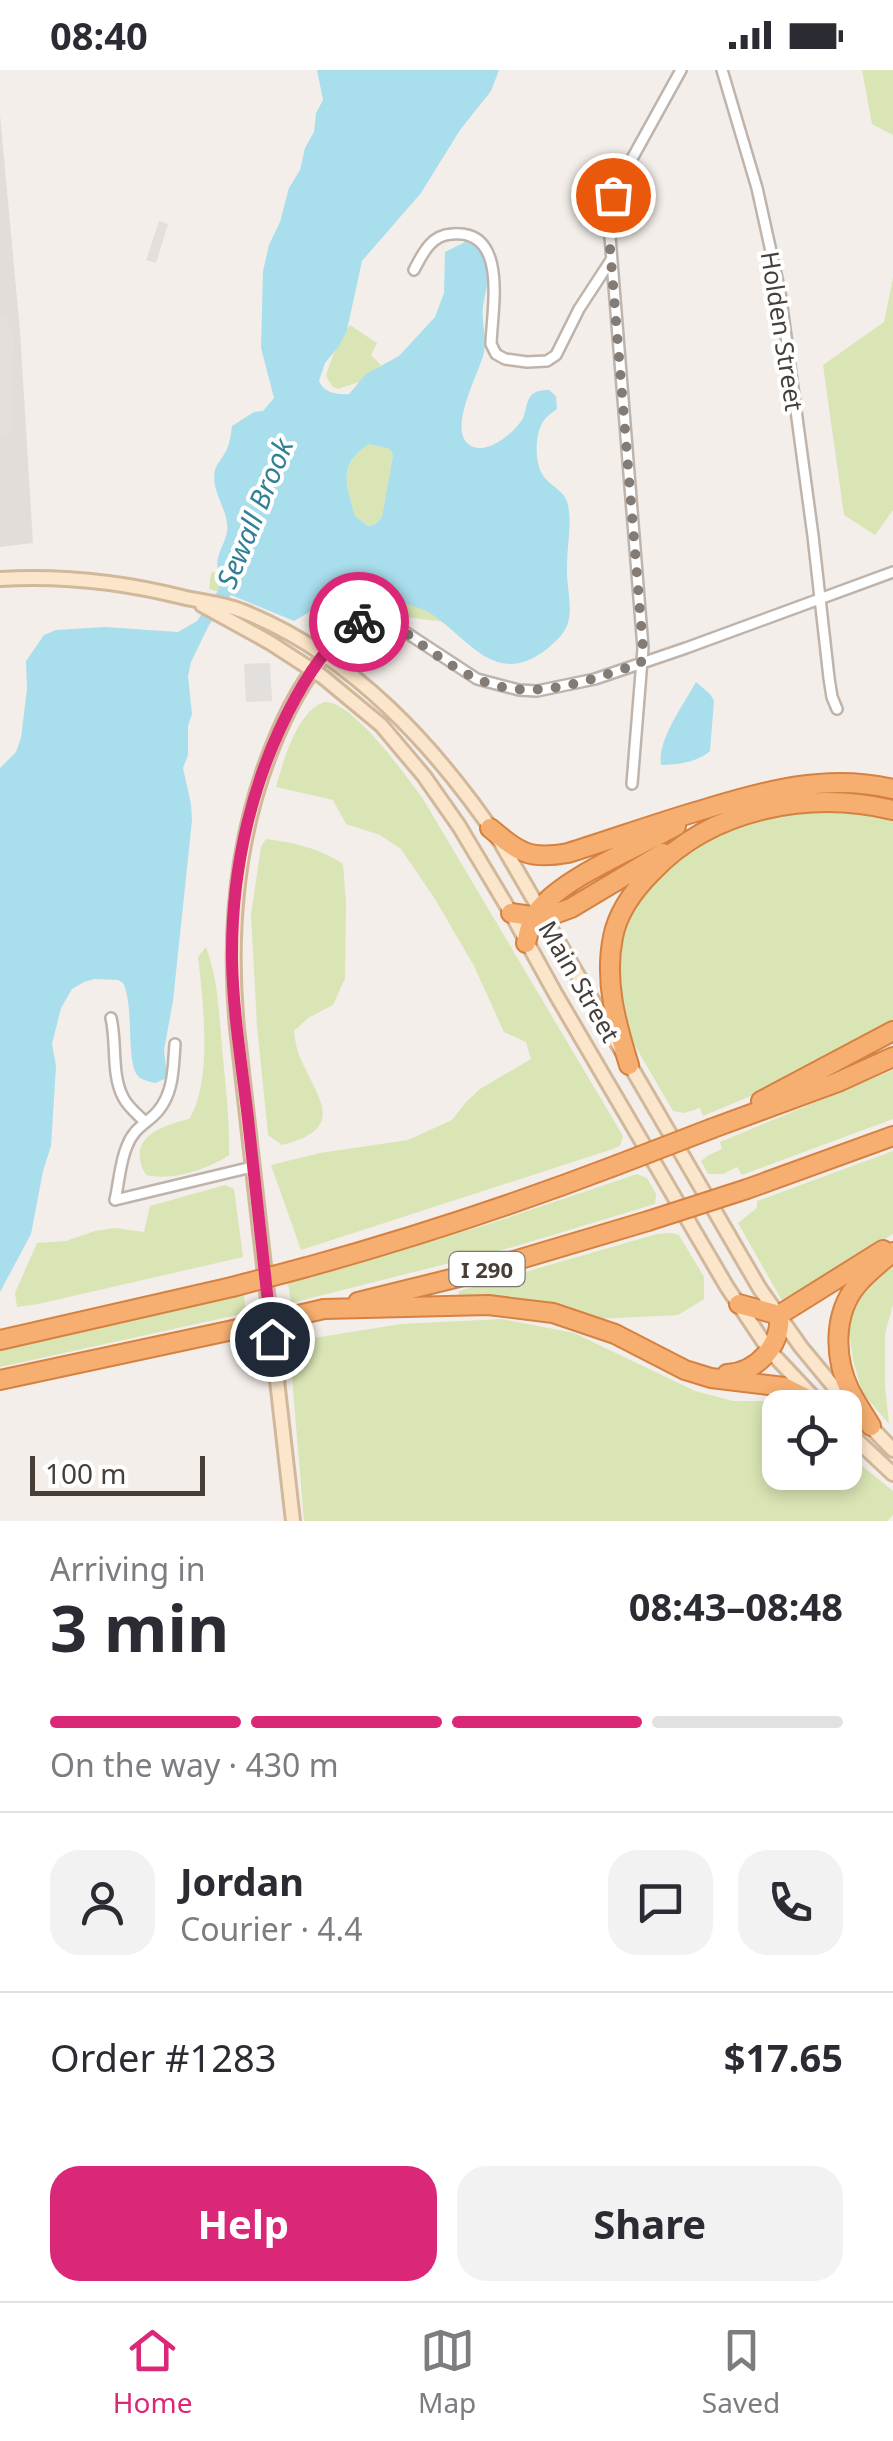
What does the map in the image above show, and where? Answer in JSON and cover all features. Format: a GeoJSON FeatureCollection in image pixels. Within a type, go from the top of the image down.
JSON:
{"type":"FeatureCollection","features":[{"type":"Feature","properties":{"kind":"highway"},"geometry":{"type":"LineString","coordinates":[[490,828],[521,852],[553,856],[752,794],[808,784],[893,789]]}},
{"type":"Feature","properties":{"kind":"highway"},"geometry":{"type":"LineString","coordinates":[[512,913],[538,915],[571,908],[641,865],[736,817],[781,806],[837,801],[893,810]]}},
{"type":"Feature","properties":{"kind":"highway"},"geometry":{"type":"LineString","coordinates":[[526,943],[538,915],[568,884],[721,804]]}},
{"type":"Feature","properties":{"kind":"highway"},"geometry":{"type":"LineString","coordinates":[[628,1065],[611,995],[613,936],[623,910],[641,884],[697,836]]}},
{"type":"Feature","properties":{"kind":"highway"},"geometry":{"type":"LineString","coordinates":[[719,1125],[893,1031]]}},
{"type":"Feature","properties":{"kind":"highway","name":"I 290"},"geometry":{"type":"LineString","coordinates":[[0,1340],[307,1267],[503,1207],[838,1082],[893,1057]]}},
{"type":"Feature","properties":{"kind":"highway","name":"I 290"},"geometry":{"type":"LineString","coordinates":[[0,1380],[462,1276],[747,1189],[893,1136]]}},
{"type":"Feature","properties":{"kind":"highway"},"geometry":{"type":"LineString","coordinates":[[739,1304],[778,1316],[893,1244]]}},
{"type":"Feature","properties":{"kind":"highway"},"geometry":{"type":"LineString","coordinates":[[871,1426],[844,1377],[838,1345],[840,1324],[856,1286],[893,1252]]}},
{"type":"Feature","properties":{"kind":"highway"},"geometry":{"type":"LineString","coordinates":[[324,1309],[488,1305],[542,1311],[614,1334],[696,1374],[790,1390]]}},
{"type":"Feature","properties":{"kind":"highway"},"geometry":{"type":"LineString","coordinates":[[696,1374],[737,1373],[757,1362],[777,1340],[778,1316]]}},
{"type":"Feature","properties":{"kind":"main road","name":"Main Street"},"geometry":{"type":"LineString","coordinates":[[0,579],[100,580],[238,609],[325,654],[393,712],[466,792],[490,828],[778,1316],[844,1399],[893,1450]]}},
{"type":"Feature","properties":{"kind":"main road","name":"Main Street"},"geometry":{"type":"LineString","coordinates":[[191,599],[269,642],[352,699],[424,776],[512,913],[739,1304],[769,1350],[807,1390]]}},
{"type":"Feature","properties":{"kind":"main road"},"geometry":{"type":"LineString","coordinates":[[293,1521],[252,1168],[233,977],[233,922],[249,815],[263,769],[284,718],[325,654]]}},
{"type":"Feature","properties":{"kind":"main road"},"geometry":{"type":"LineString","coordinates":[[862,1444],[893,1474]]}},
{"type":"Feature","properties":{"kind":"street"},"geometry":{"type":"LineString","coordinates":[[632,784],[643,648],[609,224],[613,195],[681,70]]}},
{"type":"Feature","properties":{"kind":"street","name":"Holden Street"},"geometry":{"type":"LineString","coordinates":[[722,70],[758,188],[780,292],[828,678],[837,709]]}},
{"type":"Feature","properties":{"kind":"street"},"geometry":{"type":"LineString","coordinates":[[414,270],[434,239],[457,234],[478,239],[494,270],[492,344],[496,354],[504,359],[536,363],[556,355],[611,260]]}},
{"type":"Feature","properties":{"kind":"street"},"geometry":{"type":"LineString","coordinates":[[325,654],[356,624],[377,619],[390,622],[476,679],[537,691],[595,679],[735,632],[893,572]]}},
{"type":"Feature","properties":{"kind":"street"},"geometry":{"type":"LineString","coordinates":[[111,1018],[120,1091],[144,1122]]}},
{"type":"Feature","properties":{"kind":"street"},"geometry":{"type":"LineString","coordinates":[[175,1044],[166,1098],[126,1146],[115,1200],[252,1168]]}},
{"type":"Feature","properties":{"kind":"shaded area"},"geometry":{"type":"Polygon","coordinates":[[[0,115],[20,331],[33,543],[0,547],[0,115]]]}},
{"type":"Feature","properties":{"kind":"shaded area"},"geometry":{"type":"Polygon","coordinates":[[[159,221],[168,224],[156,263],[146,260],[159,221]]]}},
{"type":"Feature","properties":{"kind":"shaded area"},"geometry":{"type":"Polygon","coordinates":[[[6,316],[14,341],[11,431],[0,437],[0,319],[6,316]]]}},
{"type":"Feature","properties":{"kind":"shaded area"},"geometry":{"type":"Polygon","coordinates":[[[270,663],[272,701],[246,702],[244,664],[270,663]]]}},
{"type":"Feature","properties":{"kind":"green space"},"geometry":{"type":"Polygon","coordinates":[[[862,70],[893,70],[893,135],[872,124],[862,70]]]}},
{"type":"Feature","properties":{"kind":"green space"},"geometry":{"type":"Polygon","coordinates":[[[893,278],[893,510],[875,535],[844,515],[823,365],[884,322],[893,278]]]}},
{"type":"Feature","properties":{"kind":"green space"},"geometry":{"type":"Polygon","coordinates":[[[350,325],[377,343],[371,355],[381,365],[362,381],[338,389],[326,376],[350,325]]]}},
{"type":"Feature","properties":{"kind":"green space"},"geometry":{"type":"Polygon","coordinates":[[[369,444],[390,449],[393,455],[382,517],[368,526],[355,516],[347,476],[352,460],[369,444]]]}},
{"type":"Feature","properties":{"kind":"green space"},"geometry":{"type":"Polygon","coordinates":[[[235,567],[368,571],[469,625],[209,589],[211,573],[235,567]]]}},
{"type":"Feature","properties":{"kind":"green space"},"geometry":{"type":"Polygon","coordinates":[[[325,702],[337,705],[364,726],[423,799],[623,1136],[620,1146],[610,1150],[301,1250],[271,1165],[320,1153],[408,1140],[452,1120],[480,1089],[531,1059],[526,1042],[504,1032],[474,966],[401,849],[380,835],[346,824],[333,800],[276,787],[299,726],[315,707],[325,702]]]}},
{"type":"Feature","properties":{"kind":"green space"},"geometry":{"type":"Polygon","coordinates":[[[809,807],[893,814],[893,1024],[765,1090],[703,1116],[700,1108],[684,1113],[673,1111],[634,1044],[619,997],[619,937],[634,900],[652,877],[720,829],[809,807]]]}},
{"type":"Feature","properties":{"kind":"green space"},"geometry":{"type":"Polygon","coordinates":[[[266,839],[306,847],[343,864],[346,902],[345,978],[333,1005],[308,1018],[294,1031],[299,1055],[319,1097],[322,1120],[316,1130],[282,1145],[268,1135],[251,915],[261,847],[266,839]]]}},
{"type":"Feature","properties":{"kind":"green space"},"geometry":{"type":"Polygon","coordinates":[[[206,947],[219,1009],[229,1155],[189,1173],[146,1175],[141,1163],[143,1143],[157,1130],[189,1119],[201,1085],[204,1040],[198,957],[206,947]]]}},
{"type":"Feature","properties":{"kind":"green space"},"geometry":{"type":"Polygon","coordinates":[[[893,1070],[893,1119],[742,1175],[737,1167],[723,1174],[708,1174],[701,1161],[722,1149],[720,1142],[893,1070]]]}},
{"type":"Feature","properties":{"kind":"green space"},"geometry":{"type":"Polygon","coordinates":[[[893,1151],[893,1234],[781,1299],[738,1223],[757,1208],[757,1201],[893,1151]]]}},
{"type":"Feature","properties":{"kind":"green space"},"geometry":{"type":"Polygon","coordinates":[[[637,1174],[647,1178],[656,1194],[655,1204],[513,1247],[291,1303],[288,1283],[486,1225],[637,1174]]]}},
{"type":"Feature","properties":{"kind":"green space"},"geometry":{"type":"Polygon","coordinates":[[[225,1185],[234,1189],[243,1257],[17,1307],[15,1293],[37,1243],[66,1241],[115,1228],[144,1232],[150,1206],[225,1185]]]}},
{"type":"Feature","properties":{"kind":"green space"},"geometry":{"type":"Polygon","coordinates":[[[671,1233],[679,1235],[704,1277],[704,1299],[678,1315],[596,1319],[523,1299],[459,1295],[459,1291],[671,1233]]]}},
{"type":"Feature","properties":{"kind":"green space"},"geometry":{"type":"Polygon","coordinates":[[[893,1264],[893,1304],[885,1334],[889,1424],[862,1392],[853,1360],[848,1322],[861,1297],[893,1264]]]}},
{"type":"Feature","properties":{"kind":"green space"},"geometry":{"type":"Polygon","coordinates":[[[244,1295],[246,1313],[0,1367],[0,1351],[244,1295]]]}},
{"type":"Feature","properties":{"kind":"green space"},"geometry":{"type":"Polygon","coordinates":[[[502,1319],[574,1333],[695,1391],[733,1401],[762,1401],[762,1490],[862,1490],[862,1466],[893,1491],[893,1515],[887,1521],[304,1521],[289,1342],[401,1324],[502,1319]]]}},
{"type":"Feature","properties":{"kind":"water","name":"Sewall Brook"},"geometry":{"type":"Polygon","coordinates":[[[317,70],[499,70],[491,91],[460,130],[421,193],[362,261],[347,330],[325,363],[319,381],[331,392],[349,394],[366,374],[399,356],[435,317],[444,293],[445,252],[465,242],[483,252],[488,268],[483,312],[485,346],[465,405],[462,433],[467,443],[478,448],[490,446],[518,425],[534,393],[549,390],[556,396],[557,409],[541,425],[537,456],[544,477],[562,493],[568,505],[568,624],[547,649],[529,660],[512,664],[484,656],[430,613],[372,581],[349,580],[318,607],[294,621],[231,595],[209,625],[188,676],[192,714],[183,768],[192,820],[173,1001],[164,1050],[167,1078],[155,1083],[140,1078],[135,1070],[123,983],[94,979],[72,989],[61,1008],[52,1044],[56,1066],[51,1146],[31,1234],[0,1292],[0,768],[16,752],[21,738],[26,661],[44,635],[56,630],[105,627],[178,632],[197,621],[218,591],[218,559],[227,524],[215,486],[215,470],[228,446],[232,426],[254,412],[263,411],[274,398],[261,348],[263,271],[323,100],[317,70]],[[369,444],[348,468],[347,485],[355,516],[368,526],[382,517],[393,455],[390,449],[369,444]]]}},
{"type":"Feature","properties":{"kind":"water"},"geometry":{"type":"Polygon","coordinates":[[[696,682],[714,701],[710,751],[687,762],[661,765],[667,734],[696,682]]]}},
{"type":"Feature","properties":{"kind":"way so far"},"geometry":{"type":"LineString","coordinates":[[359,622],[390,622],[476,679],[519,690],[537,691],[595,679],[641,663],[643,648],[609,236],[613,195]]}},
{"type":"Feature","properties":{"kind":"route"},"geometry":{"type":"LineString","coordinates":[[272,1339],[234,995],[233,922],[238,872],[254,795],[284,718],[312,669],[359,622]]}}]}
